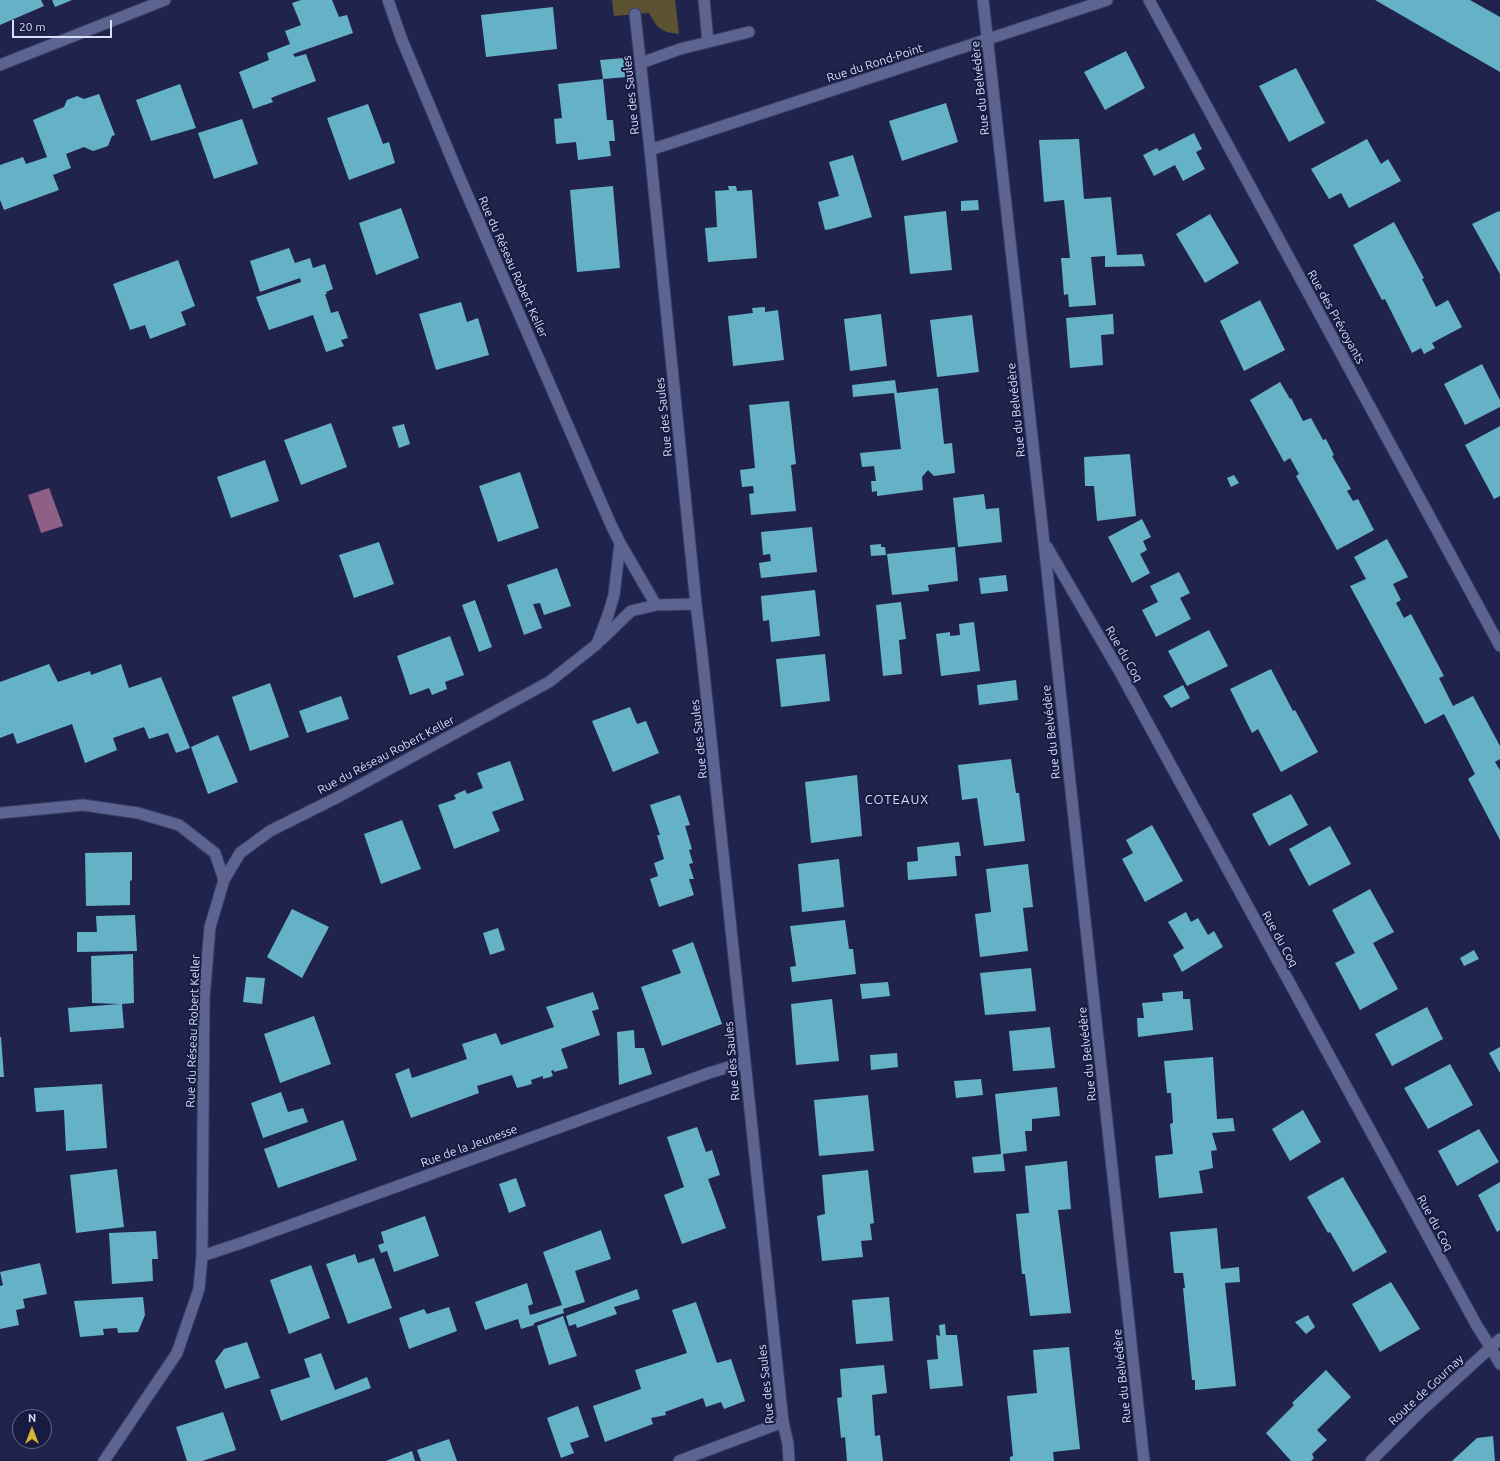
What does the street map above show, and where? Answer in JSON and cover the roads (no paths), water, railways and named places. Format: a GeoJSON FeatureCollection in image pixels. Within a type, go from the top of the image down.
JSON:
{"type":"FeatureCollection","features":[{"type":"Feature","properties":{"kind":"street"},"geometry":{"type":"LineString","coordinates":[[0,65],[165,0]]}},
{"type":"Feature","properties":{"kind":"street","name":"Rue du Réseau Robert Keller"},"geometry":{"type":"LineString","coordinates":[[388,0],[402,40],[459,176],[620,543],[656,605]]}},
{"type":"Feature","properties":{"kind":"street"},"geometry":{"type":"LineString","coordinates":[[704,0],[708,42]]}},
{"type":"Feature","properties":{"kind":"street","name":"Rue du Belvédère"},"geometry":{"type":"LineString","coordinates":[[983,0],[1144,1461]]}},
{"type":"Feature","properties":{"kind":"street","name":"Rue du Rond-Point"},"geometry":{"type":"LineString","coordinates":[[650,150],[1107,0]]}},
{"type":"Feature","properties":{"kind":"street","name":"Rue des Prévoyants"},"geometry":{"type":"LineString","coordinates":[[1149,0],[1500,646]]}},
{"type":"Feature","properties":{"kind":"street","name":"Rue des Saules"},"geometry":{"type":"LineString","coordinates":[[636,14],[696,604],[718,794],[783,1422],[788,1444],[788,1461]]}},
{"type":"Feature","properties":{"kind":"street"},"geometry":{"type":"LineString","coordinates":[[641,63],[675,51],[749,32]]}},
{"type":"Feature","properties":{"kind":"street"},"geometry":{"type":"LineString","coordinates":[[597,644],[614,595],[620,543]]}},
{"type":"Feature","properties":{"kind":"street","name":"Rue du Coq"},"geometry":{"type":"LineString","coordinates":[[1044,543],[1121,674],[1473,1320],[1500,1364]]}},
{"type":"Feature","properties":{"kind":"street","name":"Rue du Réseau Robert Keller"},"geometry":{"type":"LineString","coordinates":[[104,1461],[177,1352],[199,1289],[202,1256],[204,999],[210,927],[224,880],[240,853],[270,831],[338,797],[550,682],[597,644],[631,611],[656,605],[696,604]]}},
{"type":"Feature","properties":{"kind":"street"},"geometry":{"type":"LineString","coordinates":[[0,813],[84,805],[138,813],[179,825],[215,853],[224,880]]}},
{"type":"Feature","properties":{"kind":"street","name":"Rue de la Jeunesse"},"geometry":{"type":"LineString","coordinates":[[202,1256],[252,1240],[709,1073],[745,1062]]}},
{"type":"Feature","properties":{"kind":"street","name":"Route de Gournay"},"geometry":{"type":"LineString","coordinates":[[1371,1461],[1500,1339]]}},
{"type":"Feature","properties":{"kind":"street"},"geometry":{"type":"LineString","coordinates":[[679,1461],[783,1422]]}},
{"type":"Feature","properties":{"kind":"district","name":"COTEAUX"},"geometry":{"type":"Point","coordinates":[897,800]}}]}
